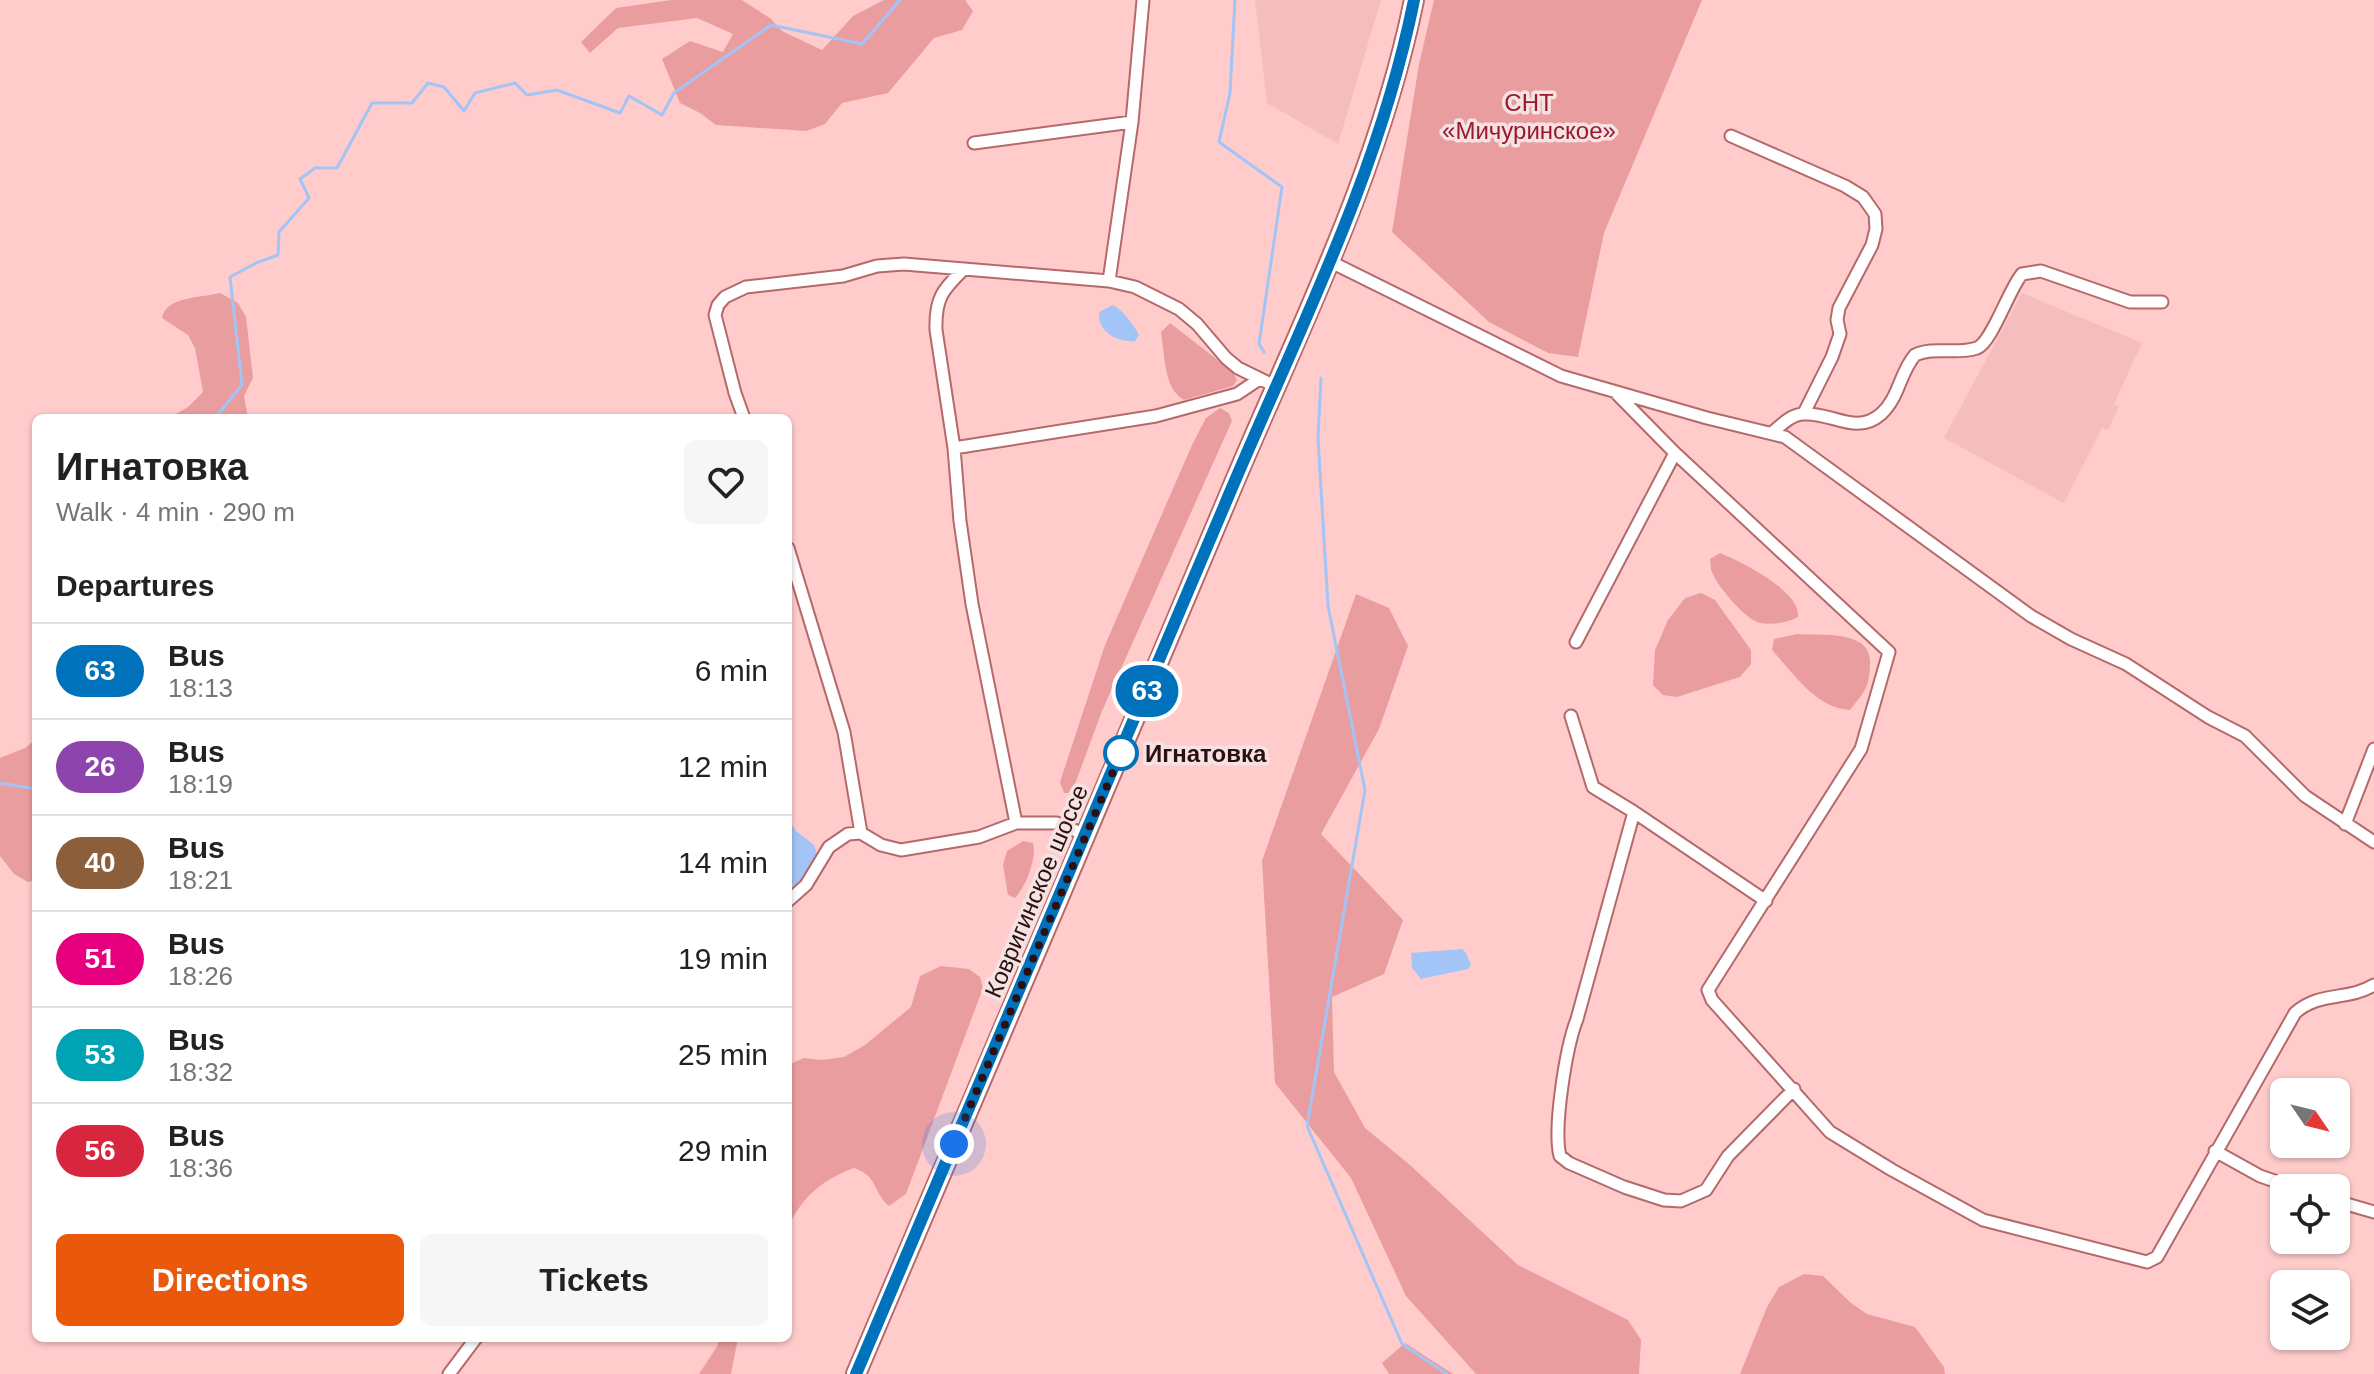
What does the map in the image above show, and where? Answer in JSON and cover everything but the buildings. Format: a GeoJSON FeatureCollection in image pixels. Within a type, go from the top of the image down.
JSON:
{"type":"FeatureCollection","features":[{"type":"Feature","properties":{"kind":"main road"},"geometry":{"type":"LineString","coordinates":[[1331,262],[1374,150],[1405,45],[1414,0]]}},
{"type":"Feature","properties":{"kind":"main road","name":"Ковригинское шоссе"},"geometry":{"type":"LineString","coordinates":[[856,1374],[1258,425],[1266,383],[1331,262]]}},
{"type":"Feature","properties":{"kind":"street"},"geometry":{"type":"LineString","coordinates":[[1109,281],[1132,122],[1143,0]]}},
{"type":"Feature","properties":{"kind":"street"},"geometry":{"type":"LineString","coordinates":[[974,143],[1132,122]]}},
{"type":"Feature","properties":{"kind":"street"},"geometry":{"type":"LineString","coordinates":[[1731,136],[1845,186],[1863,197],[1875,214],[1876,229],[1872,245],[1839,308],[1837,320],[1840,334],[1804,413]]}},
{"type":"Feature","properties":{"kind":"street"},"geometry":{"type":"LineString","coordinates":[[1331,262],[1561,376],[1707,418],[1773,432],[1803,448],[2031,616],[2071,639],[2126,664],[2208,717],[2245,736],[2305,796],[2374,842]]}},
{"type":"Feature","properties":{"kind":"street"},"geometry":{"type":"LineString","coordinates":[[743,414],[715,315],[725,297],[746,287],[843,276],[877,266],[904,264],[1109,281],[1135,287],[1179,309],[1197,324],[1226,358],[1266,383]]}},
{"type":"Feature","properties":{"kind":"street"},"geometry":{"type":"LineString","coordinates":[[964,269],[939,297],[935,311],[972,604],[1016,823]]}},
{"type":"Feature","properties":{"kind":"street"},"geometry":{"type":"LineString","coordinates":[[1773,432],[1786,420],[1804,413],[1854,425],[1870,422],[1887,408],[1908,361],[1915,355],[1974,349],[1985,343],[2013,284],[2022,274],[2041,271],[2130,302],[2162,302]]}},
{"type":"Feature","properties":{"kind":"street"},"geometry":{"type":"LineString","coordinates":[[954,448],[1156,416],[1266,383]]}},
{"type":"Feature","properties":{"kind":"street"},"geometry":{"type":"LineString","coordinates":[[1615,392],[1675,453],[1889,652],[1861,749],[1708,990],[1712,1000],[1830,1132],[1983,1220],[2147,1262],[2157,1257],[2295,1013],[2307,1002],[2365,990],[2374,985]]}},
{"type":"Feature","properties":{"kind":"street"},"geometry":{"type":"LineString","coordinates":[[1576,642],[1675,453]]}},
{"type":"Feature","properties":{"kind":"street"},"geometry":{"type":"LineString","coordinates":[[792,561],[844,732],[861,833]]}},
{"type":"Feature","properties":{"kind":"street"},"geometry":{"type":"LineString","coordinates":[[1571,716],[1593,787],[1766,901]]}},
{"type":"Feature","properties":{"kind":"street"},"geometry":{"type":"LineString","coordinates":[[2345,824],[2374,749]]}},
{"type":"Feature","properties":{"kind":"street"},"geometry":{"type":"LineString","coordinates":[[1634,812],[1569,1039],[1557,1136],[1560,1156],[1624,1187],[1664,1200],[1681,1201],[1706,1190],[1728,1156],[1794,1089]]}},
{"type":"Feature","properties":{"kind":"street"},"geometry":{"type":"LineString","coordinates":[[792,897],[806,885],[835,840],[848,834],[861,833],[881,845],[901,850],[979,837],[1016,823],[1057,823],[1086,835]]}},
{"type":"Feature","properties":{"kind":"street"},"geometry":{"type":"LineString","coordinates":[[2215,1151],[2270,1179]]}},
{"type":"Feature","properties":{"kind":"street"},"geometry":{"type":"LineString","coordinates":[[2350,1205],[2374,1212]]}},
{"type":"Feature","properties":{"kind":"street"},"geometry":{"type":"LineString","coordinates":[[449,1374],[473,1342]]}},
{"type":"Feature","properties":{"kind":"shaded area"},"geometry":{"type":"Polygon","coordinates":[[[1255,0],[1381,0],[1338,144],[1267,103],[1255,0]]]}},
{"type":"Feature","properties":{"kind":"shaded area"},"geometry":{"type":"Polygon","coordinates":[[[2022,293],[2142,343],[2114,404],[2119,407],[2108,430],[2102,428],[2064,503],[1944,438],[2022,293]]]}},
{"type":"Feature","properties":{"kind":"green space"},"geometry":{"type":"Polygon","coordinates":[[[671,0],[742,0],[771,19],[782,31],[822,50],[853,16],[884,0],[965,0],[973,11],[962,30],[934,38],[888,93],[842,103],[825,124],[806,131],[716,125],[680,103],[662,59],[690,41],[723,52],[733,34],[697,18],[618,28],[590,53],[581,42],[616,8],[671,0]]]}},
{"type":"Feature","properties":{"kind":"green space","name":"СНТ «Мичуринское»"},"geometry":{"type":"Polygon","coordinates":[[[1434,0],[1702,0],[1604,233],[1578,357],[1548,353],[1489,322],[1392,232],[1419,64],[1434,0]]]}},
{"type":"Feature","properties":{"kind":"green space"},"geometry":{"type":"Polygon","coordinates":[[[220,293],[238,303],[246,317],[253,378],[244,396],[247,414],[176,414],[203,392],[195,348],[188,335],[162,318],[170,306],[185,299],[220,293]]]}},
{"type":"Feature","properties":{"kind":"green space"},"geometry":{"type":"Polygon","coordinates":[[[1170,323],[1232,371],[1237,380],[1233,386],[1184,400],[1177,395],[1166,370],[1161,332],[1170,323]]]}},
{"type":"Feature","properties":{"kind":"green space"},"geometry":{"type":"Polygon","coordinates":[[[1220,408],[1229,413],[1232,421],[1102,711],[1075,784],[1068,793],[1064,793],[1060,782],[1105,645],[1192,445],[1206,418],[1220,408]]]}},
{"type":"Feature","properties":{"kind":"green space"},"geometry":{"type":"Polygon","coordinates":[[[1720,553],[1755,570],[1780,588],[1790,597],[1798,617],[1770,624],[1754,621],[1747,616],[1712,572],[1710,559],[1720,553]]]}},
{"type":"Feature","properties":{"kind":"green space"},"geometry":{"type":"Polygon","coordinates":[[[1701,593],[1715,600],[1751,650],[1751,664],[1740,677],[1677,697],[1663,695],[1653,685],[1655,650],[1668,620],[1685,598],[1701,593]]]}},
{"type":"Feature","properties":{"kind":"green space"},"geometry":{"type":"Polygon","coordinates":[[[1356,594],[1389,608],[1408,646],[1379,729],[1321,834],[1403,920],[1384,974],[1332,997],[1334,1072],[1365,1128],[1410,1165],[1518,1265],[1628,1320],[1641,1340],[1639,1374],[1476,1374],[1406,1296],[1351,1178],[1275,1083],[1262,861],[1356,594]]]}},
{"type":"Feature","properties":{"kind":"green space"},"geometry":{"type":"Polygon","coordinates":[[[1797,634],[1844,637],[1863,645],[1870,664],[1869,679],[1863,694],[1850,710],[1838,708],[1816,696],[1772,650],[1774,639],[1797,634]]]}},
{"type":"Feature","properties":{"kind":"green space"},"geometry":{"type":"Polygon","coordinates":[[[32,742],[32,881],[28,882],[14,874],[0,856],[0,758],[32,742]]]}},
{"type":"Feature","properties":{"kind":"green space"},"geometry":{"type":"Polygon","coordinates":[[[1023,841],[1033,843],[1032,864],[1027,880],[1015,898],[1008,895],[1003,865],[1007,851],[1023,841]]]}},
{"type":"Feature","properties":{"kind":"green space"},"geometry":{"type":"Polygon","coordinates":[[[941,966],[969,969],[980,977],[983,988],[906,1194],[889,1206],[867,1175],[854,1168],[815,1190],[792,1220],[792,1063],[804,1058],[821,1060],[844,1057],[865,1045],[911,1007],[920,976],[941,966]]]}},
{"type":"Feature","properties":{"kind":"green space"},"geometry":{"type":"Polygon","coordinates":[[[1804,1274],[1823,1276],[1867,1314],[1915,1327],[1944,1367],[1945,1374],[1740,1374],[1767,1307],[1779,1287],[1804,1274]]]}},
{"type":"Feature","properties":{"kind":"green space"},"geometry":{"type":"Polygon","coordinates":[[[718,1342],[737,1342],[731,1374],[699,1374],[718,1342]]]}},
{"type":"Feature","properties":{"kind":"green space"},"geometry":{"type":"Polygon","coordinates":[[[1405,1343],[1453,1374],[1389,1374],[1382,1363],[1405,1343]]]}},
{"type":"Feature","properties":{"kind":"water"},"geometry":{"type":"Polygon","coordinates":[[[1113,305],[1137,331],[1139,335],[1135,341],[1116,338],[1101,325],[1099,312],[1113,305]]]}},
{"type":"Feature","properties":{"kind":"water"},"geometry":{"type":"Polygon","coordinates":[[[792,825],[814,845],[817,854],[803,879],[792,886],[792,825]]]}},
{"type":"Feature","properties":{"kind":"water"},"geometry":{"type":"Polygon","coordinates":[[[1462,949],[1471,965],[1468,969],[1421,979],[1412,968],[1411,953],[1462,949]]]}},
{"type":"Feature","properties":{"kind":"waterway"},"geometry":{"type":"LineString","coordinates":[[218,414],[242,385],[230,277],[278,255],[279,232],[309,198],[300,179],[315,168],[337,168],[372,103],[412,103],[428,83],[444,87],[464,111],[475,93],[515,83],[527,95],[557,90],[620,113],[629,96],[662,115],[674,93],[771,25],[862,44],[900,0]]}},
{"type":"Feature","properties":{"kind":"waterway"},"geometry":{"type":"LineString","coordinates":[[1235,0],[1230,93],[1219,142],[1282,187],[1259,344],[1264,352]]}},
{"type":"Feature","properties":{"kind":"waterway"},"geometry":{"type":"LineString","coordinates":[[1321,378],[1318,438],[1328,606],[1365,790],[1307,1126],[1402,1344],[1447,1374]]}},
{"type":"Feature","properties":{"kind":"waterway"},"geometry":{"type":"LineString","coordinates":[[0,783],[32,788]]}},
{"type":"Feature","properties":{"kind":"bus line","name":"63"},"geometry":{"type":"LineString","coordinates":[[856,1374],[1258,425],[1331,262],[1374,150],[1405,45],[1414,0]]}},
{"type":"Feature","properties":{"kind":"place","name":"Игнатовка"},"geometry":{"type":"Point","coordinates":[1121,753]}},
{"type":"Feature","properties":{"kind":"route"},"geometry":{"type":"LineString","coordinates":[[954,1144],[1121,753]]}}]}
